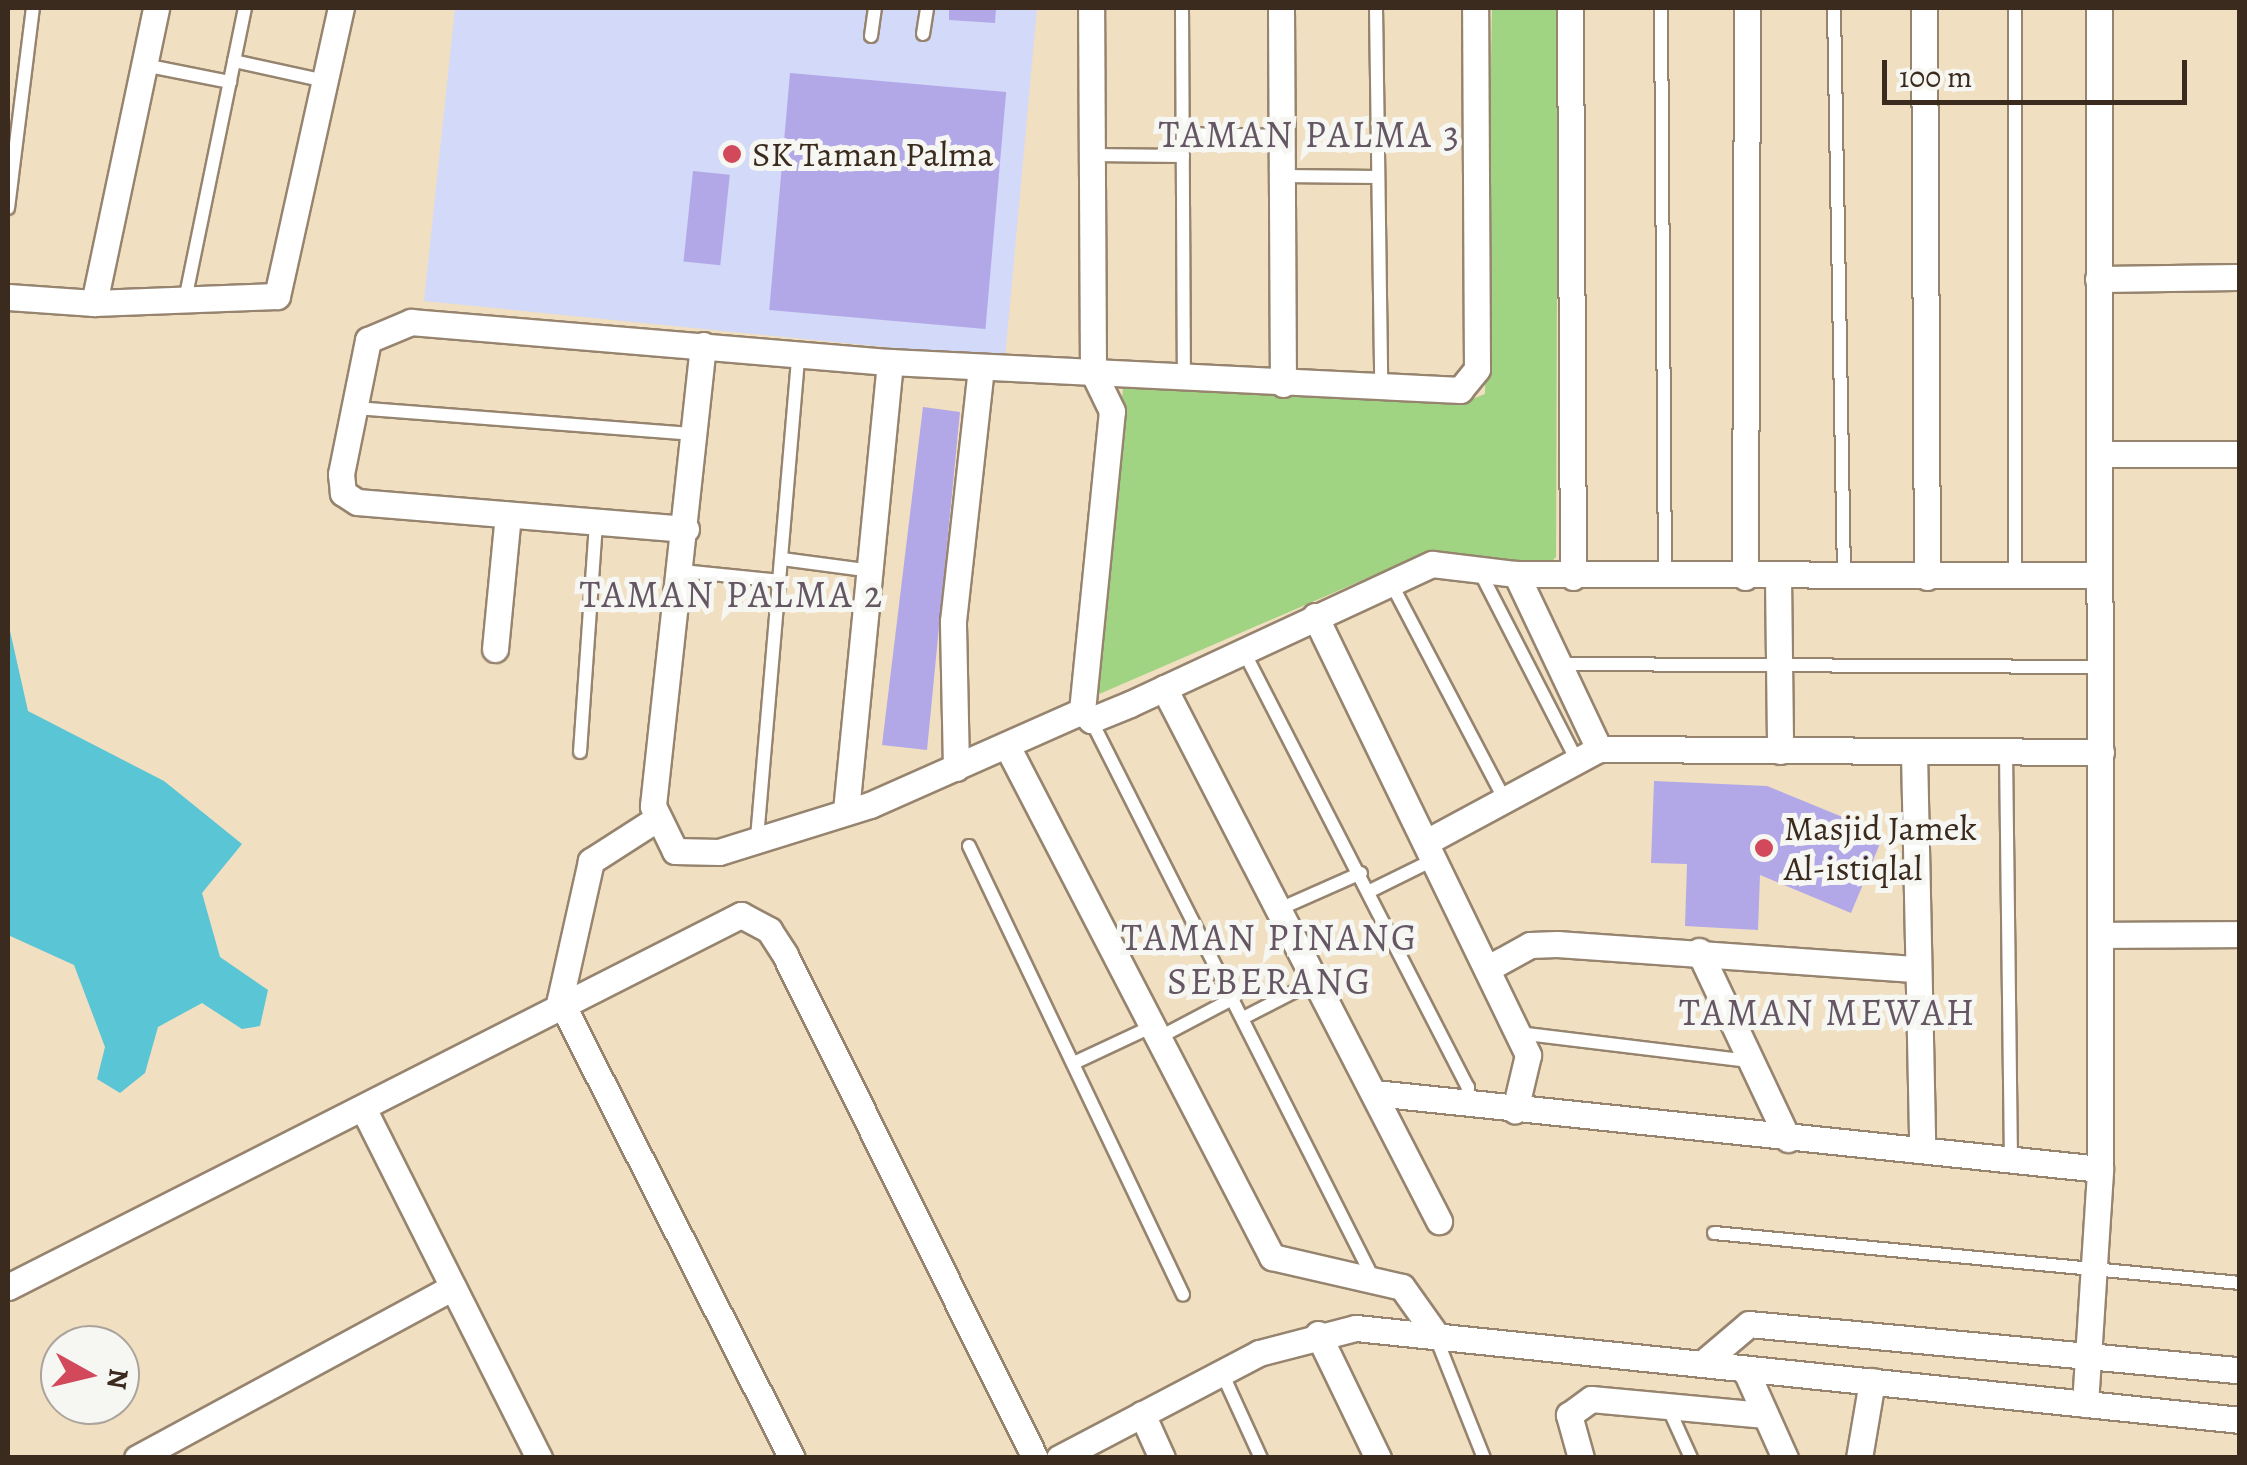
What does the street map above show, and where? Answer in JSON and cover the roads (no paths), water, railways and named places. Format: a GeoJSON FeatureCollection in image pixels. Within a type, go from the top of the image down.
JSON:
{"type":"FeatureCollection","features":[{"type":"Feature","properties":{"kind":"street"},"geometry":{"type":"LineString","coordinates":[[94,303],[156,8]]}},
{"type":"Feature","properties":{"kind":"street"},"geometry":{"type":"LineString","coordinates":[[8,297],[94,303],[277,296],[341,8]]}},
{"type":"Feature","properties":{"kind":"street"},"geometry":{"type":"LineString","coordinates":[[1086,716],[1112,412],[1093,372],[1091,8]]}},
{"type":"Feature","properties":{"kind":"street"},"geometry":{"type":"LineString","coordinates":[[1281,8],[1283,384]]}},
{"type":"Feature","properties":{"kind":"street"},"geometry":{"type":"LineString","coordinates":[[686,529],[508,515],[343,493],[368,340],[390,324],[980,368],[1460,390],[1477,369],[1474,8]]}},
{"type":"Feature","properties":{"kind":"street"},"geometry":{"type":"LineString","coordinates":[[1570,8],[1574,577]]}},
{"type":"Feature","properties":{"kind":"street"},"geometry":{"type":"LineString","coordinates":[[1745,577],[1747,8]]}},
{"type":"Feature","properties":{"kind":"street"},"geometry":{"type":"LineString","coordinates":[[1924,8],[1927,577]]}},
{"type":"Feature","properties":{"kind":"street"},"geometry":{"type":"LineString","coordinates":[[2085,1404],[2100,1169],[2101,668],[2096,575],[2099,8]]}},
{"type":"Feature","properties":{"kind":"street"},"geometry":{"type":"LineString","coordinates":[[2098,279],[2240,277]]}},
{"type":"Feature","properties":{"kind":"street"},"geometry":{"type":"LineString","coordinates":[[702,345],[658,818],[674,851],[696,858],[846,811],[1164,688],[1432,564],[1574,577],[2096,575]]}},
{"type":"Feature","properties":{"kind":"street"},"geometry":{"type":"LineString","coordinates":[[846,811],[890,362]]}},
{"type":"Feature","properties":{"kind":"street"},"geometry":{"type":"LineString","coordinates":[[956,768],[953,621],[980,368]]}},
{"type":"Feature","properties":{"kind":"street"},"geometry":{"type":"LineString","coordinates":[[2099,454],[2240,454]]}},
{"type":"Feature","properties":{"kind":"street"},"geometry":{"type":"LineString","coordinates":[[495,649],[508,515]]}},
{"type":"Feature","properties":{"kind":"street"},"geometry":{"type":"LineString","coordinates":[[1516,574],[1562,664],[1588,755]]}},
{"type":"Feature","properties":{"kind":"street"},"geometry":{"type":"LineString","coordinates":[[1778,576],[1780,750]]}},
{"type":"Feature","properties":{"kind":"street"},"geometry":{"type":"LineString","coordinates":[[1315,616],[1492,966],[1528,1066],[1515,1110]]}},
{"type":"Feature","properties":{"kind":"street"},"geometry":{"type":"LineString","coordinates":[[1164,688],[1284,907],[1439,1222]]}},
{"type":"Feature","properties":{"kind":"street"},"geometry":{"type":"LineString","coordinates":[[1007,746],[1272,1257],[1312,1273],[1402,1287],[1434,1332]]}},
{"type":"Feature","properties":{"kind":"street"},"geometry":{"type":"LineString","coordinates":[[1433,849],[1588,755],[1780,750],[2101,752]]}},
{"type":"Feature","properties":{"kind":"street"},"geometry":{"type":"LineString","coordinates":[[1914,752],[1922,1150]]}},
{"type":"Feature","properties":{"kind":"street"},"geometry":{"type":"LineString","coordinates":[[658,818],[591,860],[560,1000],[792,1458]]}},
{"type":"Feature","properties":{"kind":"street"},"geometry":{"type":"LineString","coordinates":[[8,1288],[364,1110],[560,1000],[730,916],[768,930],[1034,1458]]}},
{"type":"Feature","properties":{"kind":"street"},"geometry":{"type":"LineString","coordinates":[[2101,935],[2240,934]]}},
{"type":"Feature","properties":{"kind":"street"},"geometry":{"type":"LineString","coordinates":[[1492,966],[1530,944],[1700,952],[1918,970]]}},
{"type":"Feature","properties":{"kind":"street"},"geometry":{"type":"LineString","coordinates":[[1700,952],[1788,1139]]}},
{"type":"Feature","properties":{"kind":"street"},"geometry":{"type":"LineString","coordinates":[[1376,1094],[2100,1169]]}},
{"type":"Feature","properties":{"kind":"street"},"geometry":{"type":"LineString","coordinates":[[364,1110],[539,1458]]}},
{"type":"Feature","properties":{"kind":"street"},"geometry":{"type":"LineString","coordinates":[[137,1458],[453,1287]]}},
{"type":"Feature","properties":{"kind":"street"},"geometry":{"type":"LineString","coordinates":[[1704,1362],[1749,1324],[2240,1370]]}},
{"type":"Feature","properties":{"kind":"street"},"geometry":{"type":"LineString","coordinates":[[1059,1458],[1222,1373],[1318,1334],[1434,1332],[2240,1420]]}},
{"type":"Feature","properties":{"kind":"street"},"geometry":{"type":"LineString","coordinates":[[1318,1334],[1378,1458]]}},
{"type":"Feature","properties":{"kind":"street"},"geometry":{"type":"LineString","coordinates":[[1746,1369],[1785,1458]]}},
{"type":"Feature","properties":{"kind":"street"},"geometry":{"type":"LineString","coordinates":[[1859,1458],[1872,1380]]}},
{"type":"Feature","properties":{"kind":"street"},"geometry":{"type":"LineString","coordinates":[[1581,1458],[1569,1426],[1578,1404],[1667,1404],[1765,1415]]}},
{"type":"Feature","properties":{"kind":"street"},"geometry":{"type":"LineString","coordinates":[[1142,1414],[1162,1458]]}},
{"type":"Feature","properties":{"kind":"lane"},"geometry":{"type":"LineString","coordinates":[[8,208],[32,8]]}},
{"type":"Feature","properties":{"kind":"lane"},"geometry":{"type":"LineString","coordinates":[[185,300],[246,8]]}},
{"type":"Feature","properties":{"kind":"lane"},"geometry":{"type":"LineString","coordinates":[[871,36],[875,8]]}},
{"type":"Feature","properties":{"kind":"lane"},"geometry":{"type":"LineString","coordinates":[[923,34],[927,8]]}},
{"type":"Feature","properties":{"kind":"lane"},"geometry":{"type":"LineString","coordinates":[[1182,8],[1184,377]]}},
{"type":"Feature","properties":{"kind":"lane"},"geometry":{"type":"LineString","coordinates":[[1376,8],[1381,389]]}},
{"type":"Feature","properties":{"kind":"lane"},"geometry":{"type":"LineString","coordinates":[[1660,8],[1664,576]]}},
{"type":"Feature","properties":{"kind":"lane"},"geometry":{"type":"LineString","coordinates":[[1834,8],[1844,578]]}},
{"type":"Feature","properties":{"kind":"lane"},"geometry":{"type":"LineString","coordinates":[[2014,8],[2015,578]]}},
{"type":"Feature","properties":{"kind":"lane"},"geometry":{"type":"LineString","coordinates":[[234,61],[326,81]]}},
{"type":"Feature","properties":{"kind":"lane"},"geometry":{"type":"LineString","coordinates":[[144,65],[230,82]]}},
{"type":"Feature","properties":{"kind":"lane"},"geometry":{"type":"LineString","coordinates":[[1183,134],[1283,136]]}},
{"type":"Feature","properties":{"kind":"lane"},"geometry":{"type":"LineString","coordinates":[[1092,155],[1183,156]]}},
{"type":"Feature","properties":{"kind":"lane"},"geometry":{"type":"LineString","coordinates":[[1283,176],[1378,177]]}},
{"type":"Feature","properties":{"kind":"lane"},"geometry":{"type":"LineString","coordinates":[[757,838],[800,353]]}},
{"type":"Feature","properties":{"kind":"lane"},"geometry":{"type":"LineString","coordinates":[[354,408],[695,434]]}},
{"type":"Feature","properties":{"kind":"lane"},"geometry":{"type":"LineString","coordinates":[[580,752],[596,521]]}},
{"type":"Feature","properties":{"kind":"lane"},"geometry":{"type":"LineString","coordinates":[[782,559],[872,571]]}},
{"type":"Feature","properties":{"kind":"lane"},"geometry":{"type":"LineString","coordinates":[[1478,567],[1588,755]]}},
{"type":"Feature","properties":{"kind":"lane"},"geometry":{"type":"LineString","coordinates":[[682,570],[780,580]]}},
{"type":"Feature","properties":{"kind":"lane"},"geometry":{"type":"LineString","coordinates":[[1391,583],[1506,802]]}},
{"type":"Feature","properties":{"kind":"lane"},"geometry":{"type":"LineString","coordinates":[[1243,650],[1468,1087],[1468,1105]]}},
{"type":"Feature","properties":{"kind":"lane"},"geometry":{"type":"LineString","coordinates":[[1562,664],[2101,668]]}},
{"type":"Feature","properties":{"kind":"lane"},"geometry":{"type":"LineString","coordinates":[[1086,716],[1234,998],[1374,1280]]}},
{"type":"Feature","properties":{"kind":"lane"},"geometry":{"type":"LineString","coordinates":[[2006,752],[2011,1158]]}},
{"type":"Feature","properties":{"kind":"lane"},"geometry":{"type":"LineString","coordinates":[[970,846],[1076,1062],[1183,1295]]}},
{"type":"Feature","properties":{"kind":"lane"},"geometry":{"type":"LineString","coordinates":[[1370,891],[1433,849]]}},
{"type":"Feature","properties":{"kind":"lane"},"geometry":{"type":"LineString","coordinates":[[1284,907],[1361,873]]}},
{"type":"Feature","properties":{"kind":"lane"},"geometry":{"type":"LineString","coordinates":[[1244,1018],[1320,979]]}},
{"type":"Feature","properties":{"kind":"lane"},"geometry":{"type":"LineString","coordinates":[[1076,1062],[1234,998]]}},
{"type":"Feature","properties":{"kind":"lane"},"geometry":{"type":"LineString","coordinates":[[1518,1033],[1751,1062]]}},
{"type":"Feature","properties":{"kind":"lane"},"geometry":{"type":"LineString","coordinates":[[1714,1233],[2240,1283]]}},
{"type":"Feature","properties":{"kind":"lane"},"geometry":{"type":"LineString","coordinates":[[1434,1332],[1484,1458]]}},
{"type":"Feature","properties":{"kind":"lane"},"geometry":{"type":"LineString","coordinates":[[1222,1373],[1261,1458]]}},
{"type":"Feature","properties":{"kind":"lane"},"geometry":{"type":"LineString","coordinates":[[1667,1404],[1691,1458]]}},
{"type":"Feature","properties":{"kind":"water"},"geometry":{"type":"Polygon","coordinates":[[[8,622],[28,711],[164,781],[242,844],[202,893],[220,957],[268,990],[260,1026],[242,1029],[202,1003],[158,1027],[145,1073],[120,1093],[97,1079],[105,1047],[74,965],[8,935],[8,622]]]}},
{"type":"Feature","properties":{"kind":"place","name":"SK Taman Palma"},"geometry":{"type":"Point","coordinates":[732,154]}},
{"type":"Feature","properties":{"kind":"place","name":"Masjid Jamek Al-istiqlal"},"geometry":{"type":"Point","coordinates":[1764,848]}},
{"type":"Feature","properties":{"kind":"district","name":"TAMAN PALMA 3"},"geometry":{"type":"Point","coordinates":[1310,135]}},
{"type":"Feature","properties":{"kind":"district","name":"TAMAN PALMA 2"},"geometry":{"type":"Point","coordinates":[732,595]}},
{"type":"Feature","properties":{"kind":"district","name":"TAMAN PINANG SEBERANG"},"geometry":{"type":"Point","coordinates":[1270,960]}},
{"type":"Feature","properties":{"kind":"district","name":"TAMAN MEWAH"},"geometry":{"type":"Point","coordinates":[1828,1013]}}]}
